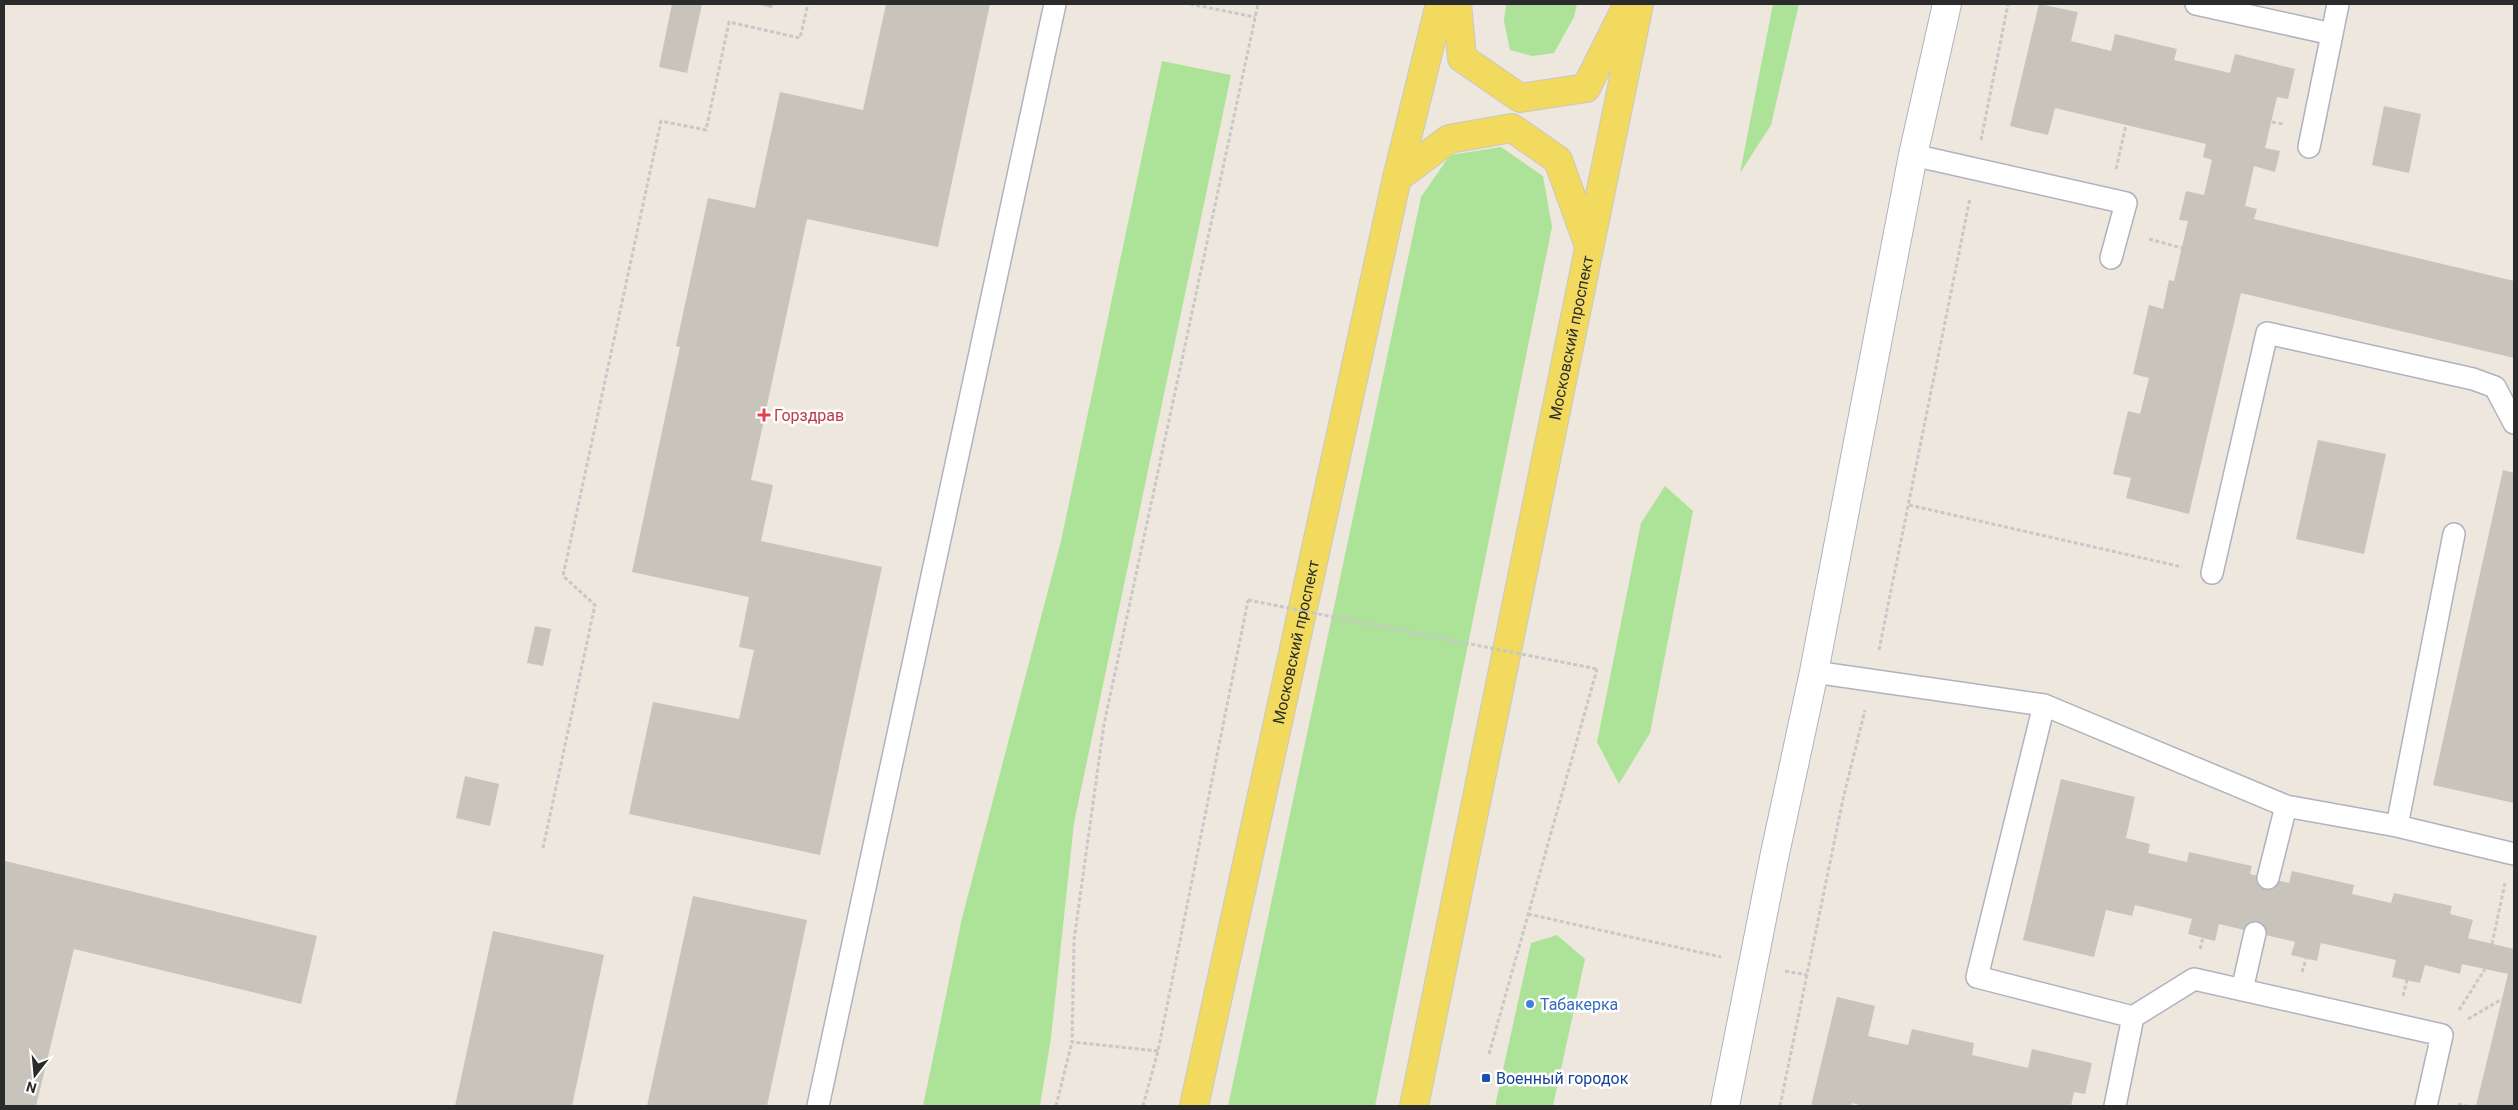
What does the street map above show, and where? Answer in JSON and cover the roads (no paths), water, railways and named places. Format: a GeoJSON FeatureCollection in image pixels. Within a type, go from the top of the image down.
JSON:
{"type":"FeatureCollection","features":[{"type":"Feature","properties":{"kind":"main road","name":"Московский проспект"},"geometry":{"type":"LineString","coordinates":[[1194,1106],[1397,178],[1440,4]]}},
{"type":"Feature","properties":{"kind":"main road"},"geometry":{"type":"LineString","coordinates":[[1457,4],[1462,58],[1520,98],[1586,88],[1628,4]]}},
{"type":"Feature","properties":{"kind":"main road","name":"Московский проспект"},"geometry":{"type":"LineString","coordinates":[[1414,1106],[1639,4]]}},
{"type":"Feature","properties":{"kind":"main road","name":"Московский проспект"},"geometry":{"type":"LineString","coordinates":[[1397,178],[1449,139],[1512,128],[1558,160],[1589,246]]}},
{"type":"Feature","properties":{"kind":"street"},"geometry":{"type":"LineString","coordinates":[[1725,1106],[1752,964],[1814,672],[1913,155],[1947,4]]}},
{"type":"Feature","properties":{"kind":"lane"},"geometry":{"type":"LineString","coordinates":[[818,1106],[1055,4]]}},
{"type":"Feature","properties":{"kind":"lane"},"geometry":{"type":"LineString","coordinates":[[2196,4],[2332,34]]}},
{"type":"Feature","properties":{"kind":"lane"},"geometry":{"type":"LineString","coordinates":[[2310,147],[2338,4]]}},
{"type":"Feature","properties":{"kind":"lane"},"geometry":{"type":"LineString","coordinates":[[1913,155],[2126,203],[2111,258]]}},
{"type":"Feature","properties":{"kind":"lane"},"geometry":{"type":"LineString","coordinates":[[2212,573],[2267,333],[2473,379],[2495,387],[2514,423]]}},
{"type":"Feature","properties":{"kind":"lane"},"geometry":{"type":"LineString","coordinates":[[2397,826],[2454,534]]}},
{"type":"Feature","properties":{"kind":"lane"},"geometry":{"type":"LineString","coordinates":[[1814,672],[1872,682],[2044,705],[2286,806],[2397,826],[2513,853]]}},
{"type":"Feature","properties":{"kind":"lane"},"geometry":{"type":"LineString","coordinates":[[2044,705],[1977,977],[2133,1017],[2194,979],[2442,1035],[2426,1106]]}},
{"type":"Feature","properties":{"kind":"lane"},"geometry":{"type":"LineString","coordinates":[[2268,878],[2286,806]]}},
{"type":"Feature","properties":{"kind":"lane"},"geometry":{"type":"LineString","coordinates":[[2242,990],[2255,933]]}},
{"type":"Feature","properties":{"kind":"lane"},"geometry":{"type":"LineString","coordinates":[[2115,1106],[2133,1017]]}},
{"type":"Feature","properties":{"kind":"place","name":"Горздрав"},"geometry":{"type":"Point","coordinates":[764,415]}},
{"type":"Feature","properties":{"kind":"place","name":"Табакерка"},"geometry":{"type":"Point","coordinates":[1530,1004]}},
{"type":"Feature","properties":{"kind":"place","name":"Военный городок"},"geometry":{"type":"Point","coordinates":[1486,1078]}}]}
